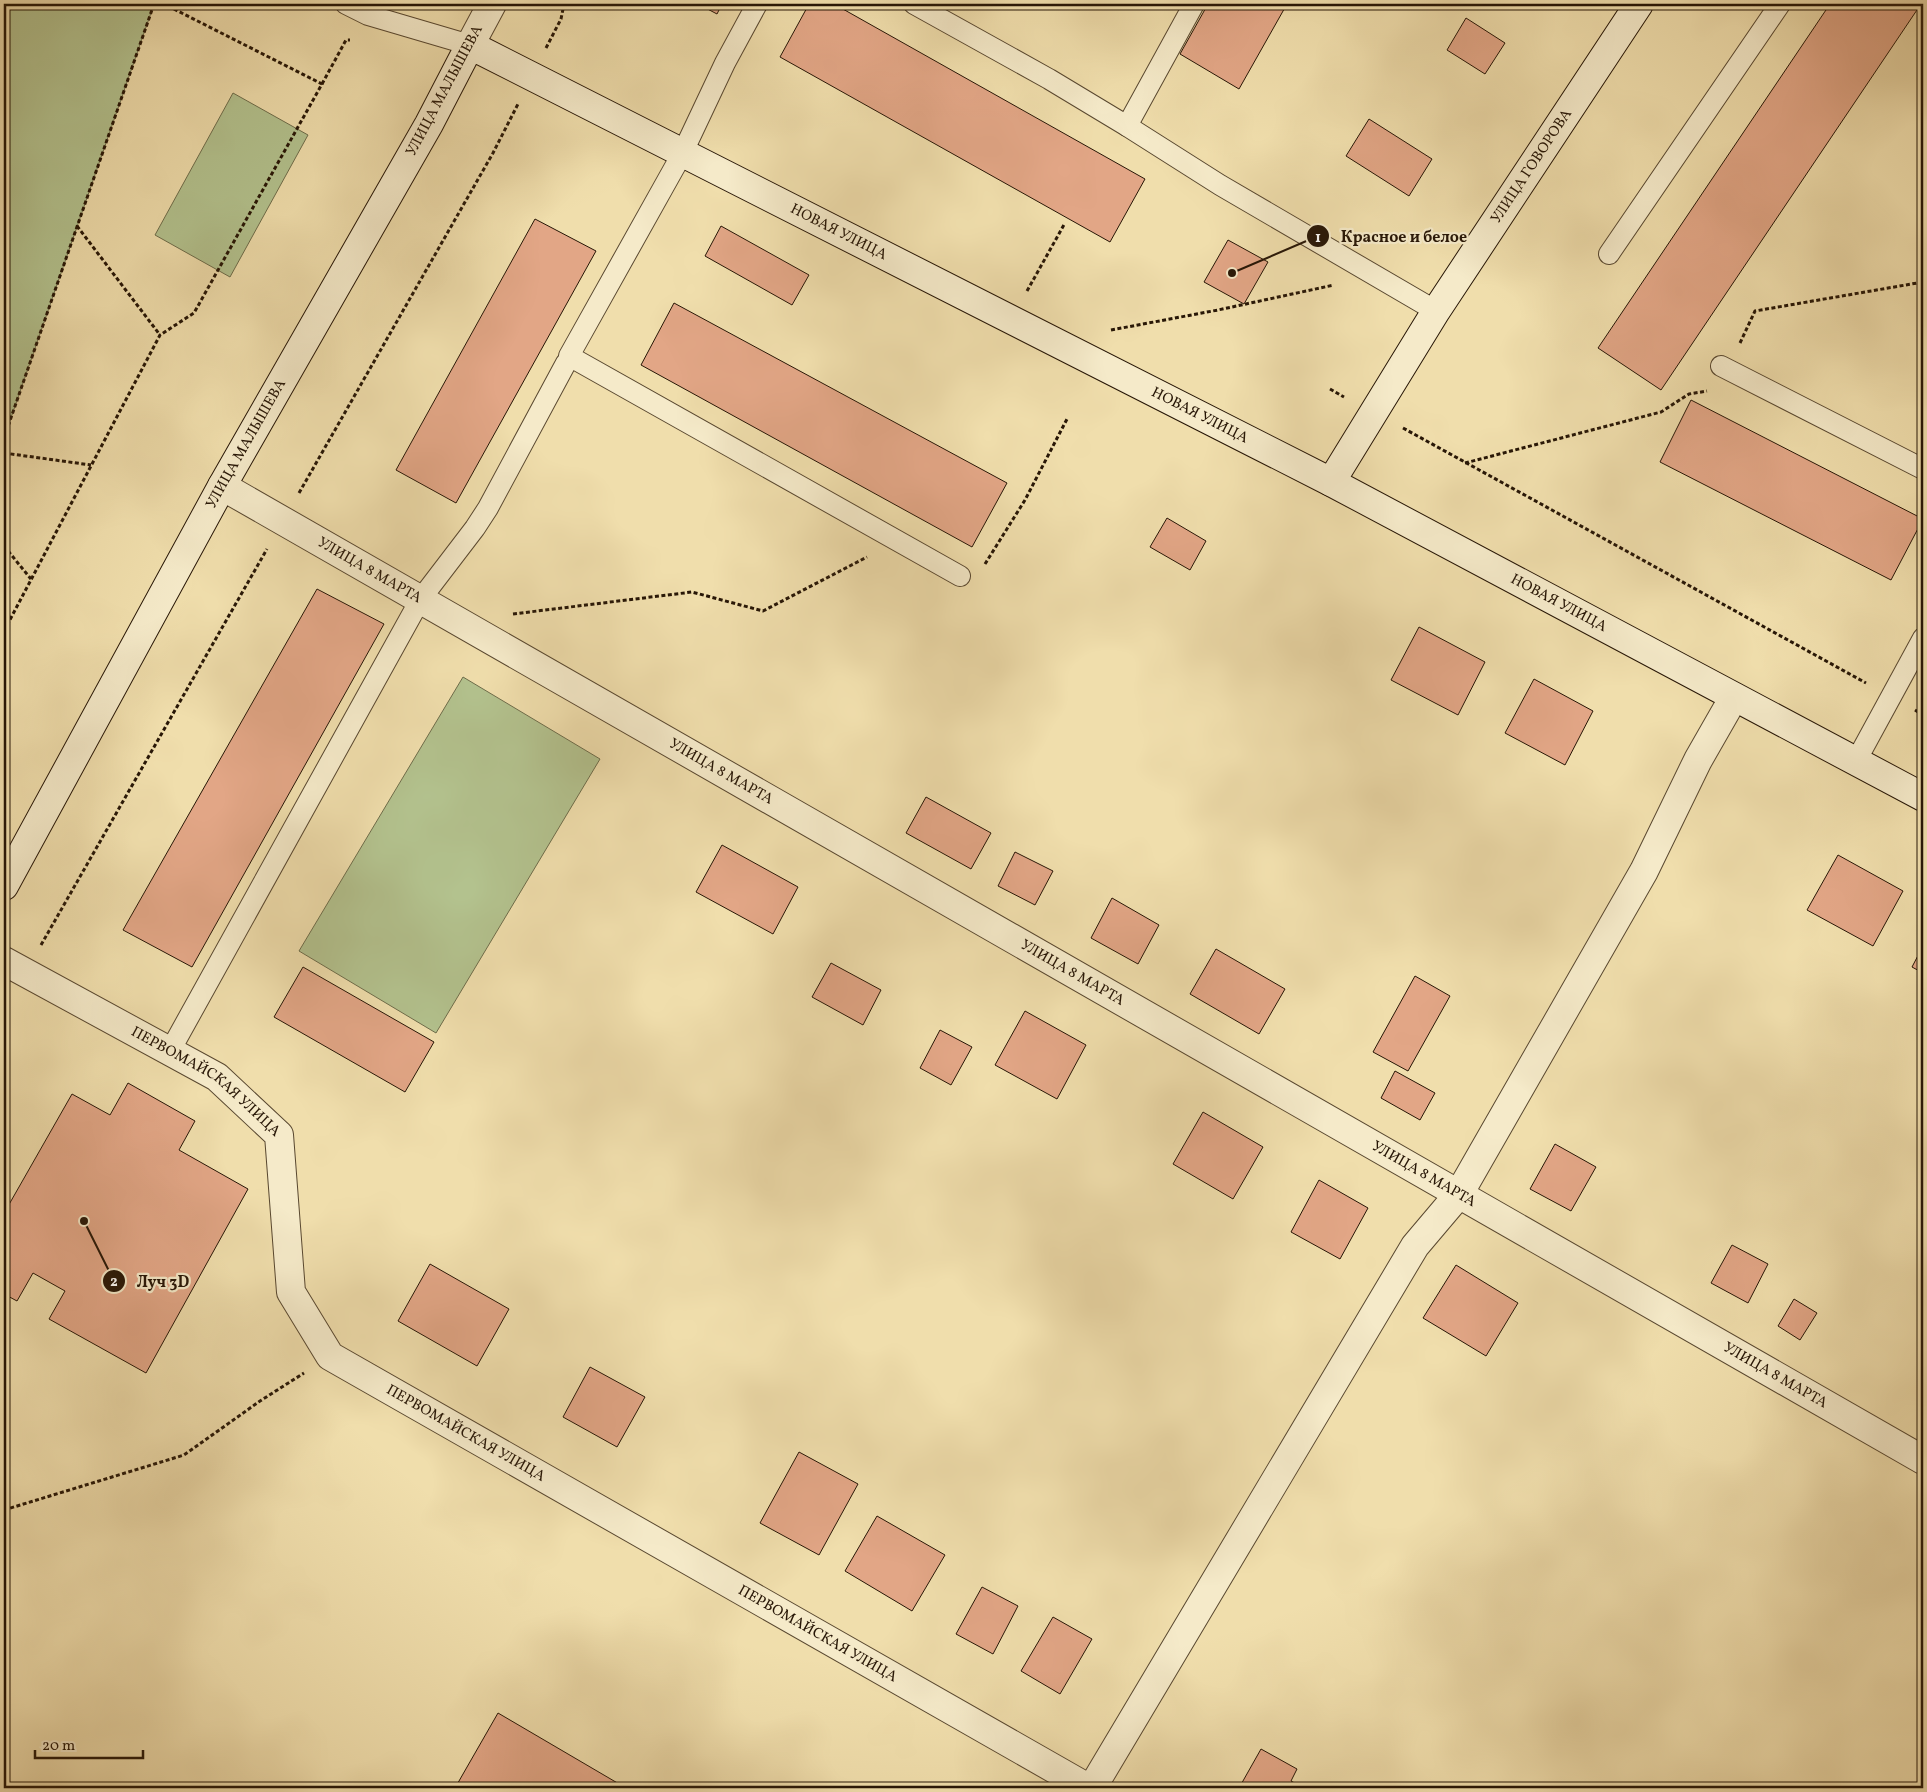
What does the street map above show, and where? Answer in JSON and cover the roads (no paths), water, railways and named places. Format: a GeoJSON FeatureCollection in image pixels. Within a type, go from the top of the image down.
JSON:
{"type":"FeatureCollection","features":[{"type":"Feature","properties":{"kind":"street","name":"УЛИЦА МАЛЫШЕВА"},"geometry":{"type":"LineString","coordinates":[[4,886],[222,486],[429,124],[492,4]]}},
{"type":"Feature","properties":{"kind":"street","name":"УЛИЦА ГОВОРОВА"},"geometry":{"type":"LineString","coordinates":[[1331,482],[1436,311],[1639,4]]}},
{"type":"Feature","properties":{"kind":"street","name":"НОВАЯ УЛИЦА"},"geometry":{"type":"LineString","coordinates":[[470,45],[1331,482],[1923,796]]}},
{"type":"Feature","properties":{"kind":"street","name":"УЛИЦА 8 МАРТА"},"geometry":{"type":"LineString","coordinates":[[222,486],[1923,1460]]}},
{"type":"Feature","properties":{"kind":"street"},"geometry":{"type":"LineString","coordinates":[[1092,1788],[1415,1246],[1459,1194],[1644,870],[1698,760],[1734,697]]}},
{"type":"Feature","properties":{"kind":"street","name":"ПЕРВОМАЙСКАЯ УЛИЦА"},"geometry":{"type":"LineString","coordinates":[[4,961],[216,1077],[279,1135],[292,1292],[330,1356],[1088,1788]]}},
{"type":"Feature","properties":{"kind":"lane"},"geometry":{"type":"LineString","coordinates":[[346,4],[368,14],[470,45]]}},
{"type":"Feature","properties":{"kind":"lane"},"geometry":{"type":"LineString","coordinates":[[757,4],[725,63],[682,154],[569,356],[960,576]]}},
{"type":"Feature","properties":{"kind":"lane"},"geometry":{"type":"LineString","coordinates":[[914,4],[992,46],[1127,126],[1220,185],[1436,311]]}},
{"type":"Feature","properties":{"kind":"lane"},"geometry":{"type":"LineString","coordinates":[[1127,126],[1194,4]]}},
{"type":"Feature","properties":{"kind":"lane"},"geometry":{"type":"LineString","coordinates":[[1609,254],[1780,4]]}},
{"type":"Feature","properties":{"kind":"lane"},"geometry":{"type":"LineString","coordinates":[[170,1052],[420,600],[488,508],[566,363]]}},
{"type":"Feature","properties":{"kind":"lane"},"geometry":{"type":"LineString","coordinates":[[1721,366],[1923,469]]}},
{"type":"Feature","properties":{"kind":"lane"},"geometry":{"type":"LineString","coordinates":[[1856,760],[1923,638]]}},
{"type":"Feature","properties":{"kind":"place","name":"Красное и белое"},"geometry":{"type":"Point","coordinates":[1232,273]}},
{"type":"Feature","properties":{"kind":"place","name":"Луч 3D"},"geometry":{"type":"Point","coordinates":[84,1221]}}]}
